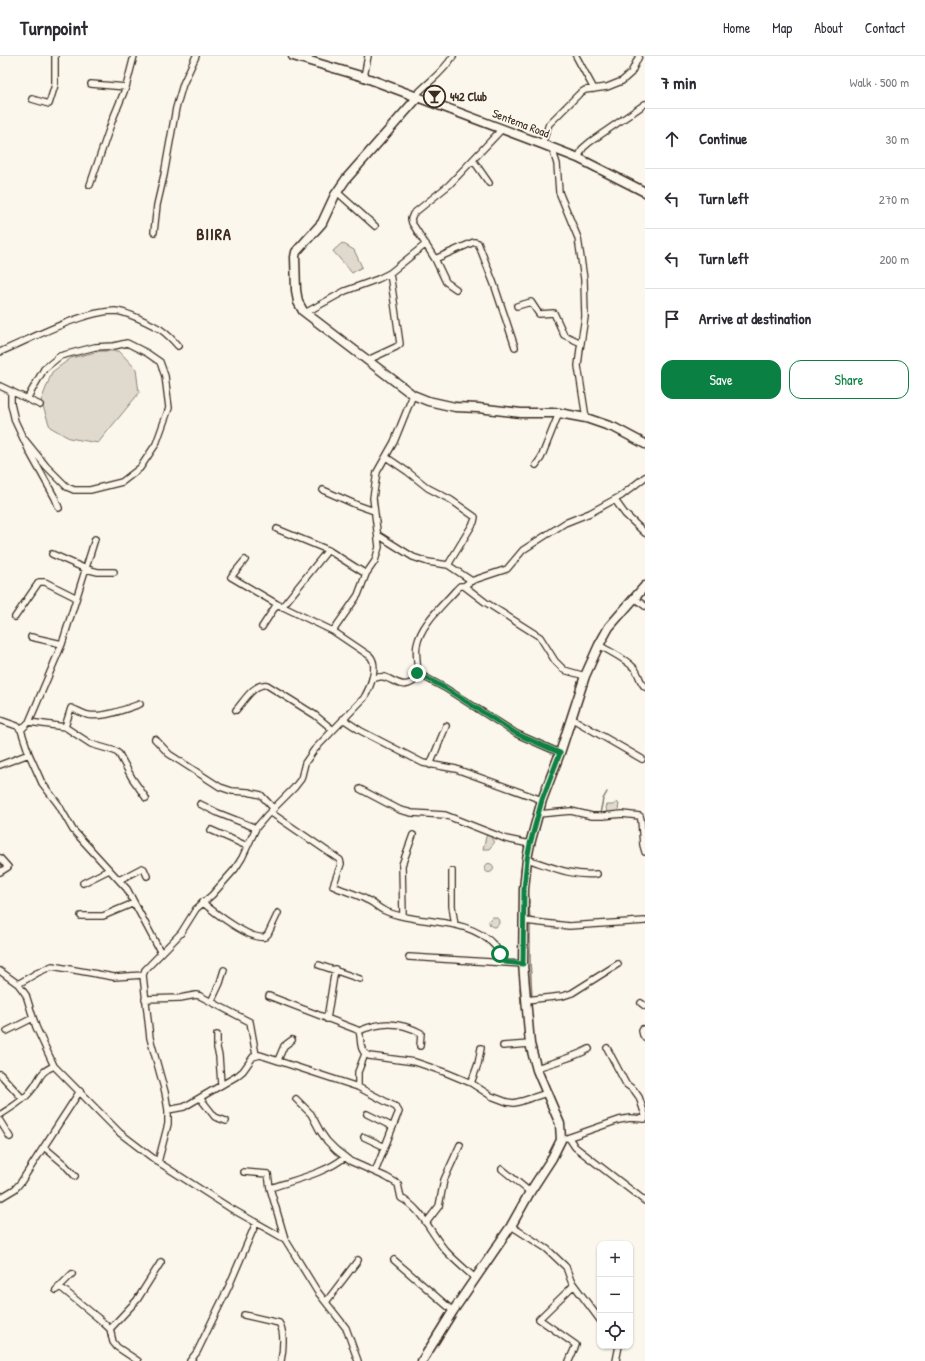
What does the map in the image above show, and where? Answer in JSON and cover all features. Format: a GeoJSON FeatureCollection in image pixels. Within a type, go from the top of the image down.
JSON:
{"type":"FeatureCollection","features":[{"type":"Feature","properties":{"kind":"street"},"geometry":{"type":"LineString","coordinates":[[32,99],[49,104],[55,85],[55,56]]}},
{"type":"Feature","properties":{"kind":"street"},"geometry":{"type":"LineString","coordinates":[[90,185],[112,121],[126,87],[134,56]]}},
{"type":"Feature","properties":{"kind":"street"},"geometry":{"type":"LineString","coordinates":[[154,232],[157,205],[176,108],[183,84],[196,56]]}},
{"type":"Feature","properties":{"kind":"street","name":"Sentema Road"},"geometry":{"type":"LineString","coordinates":[[293,56],[364,77],[542,144],[578,158],[645,192]]}},
{"type":"Feature","properties":{"kind":"street"},"geometry":{"type":"LineString","coordinates":[[364,77],[368,56]]}},
{"type":"Feature","properties":{"kind":"street"},"geometry":{"type":"LineString","coordinates":[[453,56],[443,71],[424,86],[360,162],[337,192],[322,223],[296,252],[294,257],[298,302],[305,313],[413,395],[428,401],[455,407],[559,413],[586,418],[615,428],[645,444]]}},
{"type":"Feature","properties":{"kind":"street"},"geometry":{"type":"LineString","coordinates":[[576,56],[594,89]]}},
{"type":"Feature","properties":{"kind":"street"},"geometry":{"type":"LineString","coordinates":[[542,144],[546,129],[552,120],[581,92],[613,85],[622,81],[631,73],[639,56]]}},
{"type":"Feature","properties":{"kind":"street"},"geometry":{"type":"LineString","coordinates":[[91,84],[126,87]]}},
{"type":"Feature","properties":{"kind":"street"},"geometry":{"type":"LineString","coordinates":[[578,158],[583,148],[590,142],[645,104]]}},
{"type":"Feature","properties":{"kind":"street"},"geometry":{"type":"LineString","coordinates":[[456,289],[446,282],[435,259],[412,223],[412,215],[449,185],[502,129]]}},
{"type":"Feature","properties":{"kind":"street"},"geometry":{"type":"LineString","coordinates":[[552,148],[557,164],[559,192],[578,238],[584,279],[585,317],[578,366],[586,418]]}},
{"type":"Feature","properties":{"kind":"street"},"geometry":{"type":"LineString","coordinates":[[473,160],[489,183]]}},
{"type":"Feature","properties":{"kind":"street"},"geometry":{"type":"LineString","coordinates":[[337,192],[376,226]]}},
{"type":"Feature","properties":{"kind":"street"},"geometry":{"type":"LineString","coordinates":[[435,259],[475,242],[478,243],[494,284],[515,347]]}},
{"type":"Feature","properties":{"kind":"street"},"geometry":{"type":"LineString","coordinates":[[305,313],[346,292],[390,273],[426,244]]}},
{"type":"Feature","properties":{"kind":"street"},"geometry":{"type":"LineString","coordinates":[[368,360],[400,344],[390,273]]}},
{"type":"Feature","properties":{"kind":"street"},"geometry":{"type":"LineString","coordinates":[[517,306],[531,302],[539,314],[554,312],[564,335],[581,343]]}},
{"type":"Feature","properties":{"kind":"street"},"geometry":{"type":"LineString","coordinates":[[0,352],[84,317],[115,311],[124,312],[160,330],[170,337],[178,346]]}},
{"type":"Feature","properties":{"kind":"street"},"geometry":{"type":"LineString","coordinates":[[25,440],[46,466],[66,487],[80,491],[90,490],[122,482],[140,468],[156,444],[170,408],[165,376],[160,362],[147,353],[127,343],[114,346],[95,347],[60,356],[44,369],[27,399]]}},
{"type":"Feature","properties":{"kind":"street"},"geometry":{"type":"LineString","coordinates":[[0,386],[40,405]]}},
{"type":"Feature","properties":{"kind":"street"},"geometry":{"type":"LineString","coordinates":[[11,392],[12,412],[30,453],[59,508]]}},
{"type":"Feature","properties":{"kind":"street"},"geometry":{"type":"LineString","coordinates":[[333,631],[358,595],[366,574],[378,554],[378,535],[373,498],[375,479],[378,469],[386,457],[399,430],[413,395]]}},
{"type":"Feature","properties":{"kind":"street"},"geometry":{"type":"LineString","coordinates":[[536,465],[541,458],[559,413]]}},
{"type":"Feature","properties":{"kind":"street"},"geometry":{"type":"LineString","coordinates":[[386,457],[428,488],[451,500],[475,517],[474,522],[448,566]]}},
{"type":"Feature","properties":{"kind":"street"},"geometry":{"type":"LineString","coordinates":[[372,679],[384,677],[399,684],[407,685],[414,680],[417,673],[417,645],[425,625],[460,586],[464,586],[472,581],[507,569],[521,551],[562,524],[590,513],[615,500],[645,477]]}},
{"type":"Feature","properties":{"kind":"street"},"geometry":{"type":"LineString","coordinates":[[323,490],[374,511]]}},
{"type":"Feature","properties":{"kind":"street"},"geometry":{"type":"LineString","coordinates":[[615,500],[625,514],[645,533]]}},
{"type":"Feature","properties":{"kind":"street"},"geometry":{"type":"LineString","coordinates":[[277,529],[328,550],[366,574]]}},
{"type":"Feature","properties":{"kind":"street"},"geometry":{"type":"LineString","coordinates":[[378,535],[414,557],[428,562],[448,566],[472,581]]}},
{"type":"Feature","properties":{"kind":"street"},"geometry":{"type":"LineString","coordinates":[[21,730],[29,722],[62,644],[95,539]]}},
{"type":"Feature","properties":{"kind":"street"},"geometry":{"type":"LineString","coordinates":[[262,627],[328,550]]}},
{"type":"Feature","properties":{"kind":"street"},"geometry":{"type":"LineString","coordinates":[[52,554],[86,569],[98,572],[114,572]]}},
{"type":"Feature","properties":{"kind":"street"},"geometry":{"type":"LineString","coordinates":[[158,1162],[168,1124],[168,1110],[166,1092],[150,1038],[143,975],[145,970],[181,933],[196,908],[212,895],[235,869],[242,858],[256,828],[294,788],[301,779],[305,764],[310,756],[332,729],[364,698],[370,688],[372,679],[374,665],[372,659],[333,631],[280,606],[231,577],[245,560]]}},
{"type":"Feature","properties":{"kind":"street"},"geometry":{"type":"LineString","coordinates":[[15,617],[39,582],[45,582],[76,597]]}},
{"type":"Feature","properties":{"kind":"street"},"geometry":{"type":"LineString","coordinates":[[464,586],[485,602],[540,637],[555,661],[564,670],[585,676]]}},
{"type":"Feature","properties":{"kind":"street"},"geometry":{"type":"LineString","coordinates":[[645,586],[609,627],[599,645],[585,676],[560,753],[542,800],[527,859],[524,889],[525,921],[523,964],[530,1044],[536,1068],[565,1139],[645,1201]]}},
{"type":"Feature","properties":{"kind":"street"},"geometry":{"type":"LineString","coordinates":[[634,598],[645,606]]}},
{"type":"Feature","properties":{"kind":"street"},"geometry":{"type":"LineString","coordinates":[[31,637],[62,644]]}},
{"type":"Feature","properties":{"kind":"street"},"geometry":{"type":"LineString","coordinates":[[599,645],[633,667],[637,672],[640,681],[645,687]]}},
{"type":"Feature","properties":{"kind":"street"},"geometry":{"type":"LineString","coordinates":[[417,673],[445,688],[517,734],[560,753]]}},
{"type":"Feature","properties":{"kind":"street"},"geometry":{"type":"LineString","coordinates":[[236,710],[255,689],[263,685],[267,685],[315,715],[332,729]]}},
{"type":"Feature","properties":{"kind":"street"},"geometry":{"type":"LineString","coordinates":[[65,727],[71,708],[89,715],[95,715],[118,712],[140,704]]}},
{"type":"Feature","properties":{"kind":"street"},"geometry":{"type":"LineString","coordinates":[[571,718],[642,759]]}},
{"type":"Feature","properties":{"kind":"street"},"geometry":{"type":"LineString","coordinates":[[343,719],[361,731],[430,765],[456,769],[542,800]]}},
{"type":"Feature","properties":{"kind":"street"},"geometry":{"type":"LineString","coordinates":[[0,720],[17,726],[21,730],[29,754],[42,783],[58,804],[73,830],[127,889],[161,953]]}},
{"type":"Feature","properties":{"kind":"street"},"geometry":{"type":"LineString","coordinates":[[29,722],[65,727],[91,744],[115,751],[119,754],[132,778],[146,798]]}},
{"type":"Feature","properties":{"kind":"street"},"geometry":{"type":"LineString","coordinates":[[430,765],[446,726]]}},
{"type":"Feature","properties":{"kind":"street"},"geometry":{"type":"LineString","coordinates":[[155,739],[169,754],[220,787],[232,791],[248,792],[261,796],[272,811],[340,860],[341,864],[333,886],[366,899],[382,910],[403,916],[455,925],[481,934],[494,945],[505,962]]}},
{"type":"Feature","properties":{"kind":"street"},"geometry":{"type":"LineString","coordinates":[[0,765],[29,754]]}},
{"type":"Feature","properties":{"kind":"street"},"geometry":{"type":"LineString","coordinates":[[360,788],[400,810],[412,813],[445,815],[506,839],[530,844]]}},
{"type":"Feature","properties":{"kind":"street"},"geometry":{"type":"LineString","coordinates":[[200,804],[256,828]]}},
{"type":"Feature","properties":{"kind":"street"},"geometry":{"type":"LineString","coordinates":[[538,814],[571,811],[592,816],[622,814],[640,816],[645,852]]}},
{"type":"Feature","properties":{"kind":"street"},"geometry":{"type":"LineString","coordinates":[[211,830],[247,846]]}},
{"type":"Feature","properties":{"kind":"street"},"geometry":{"type":"LineString","coordinates":[[403,916],[402,865],[413,835]]}},
{"type":"Feature","properties":{"kind":"street"},"geometry":{"type":"LineString","coordinates":[[0,858],[8,867],[0,872]]}},
{"type":"Feature","properties":{"kind":"street"},"geometry":{"type":"LineString","coordinates":[[527,859],[586,876],[596,874]]}},
{"type":"Feature","properties":{"kind":"street"},"geometry":{"type":"LineString","coordinates":[[119,880],[142,868],[147,876]]}},
{"type":"Feature","properties":{"kind":"street"},"geometry":{"type":"LineString","coordinates":[[83,883],[109,870]]}},
{"type":"Feature","properties":{"kind":"street"},"geometry":{"type":"LineString","coordinates":[[452,871],[452,906],[455,925]]}},
{"type":"Feature","properties":{"kind":"street"},"geometry":{"type":"LineString","coordinates":[[202,902],[219,916],[258,938],[265,937],[268,934],[278,913]]}},
{"type":"Feature","properties":{"kind":"street"},"geometry":{"type":"LineString","coordinates":[[82,916],[103,916],[134,903]]}},
{"type":"Feature","properties":{"kind":"street"},"geometry":{"type":"LineString","coordinates":[[525,921],[569,926],[645,921]]}},
{"type":"Feature","properties":{"kind":"street"},"geometry":{"type":"LineString","coordinates":[[409,956],[523,964]]}},
{"type":"Feature","properties":{"kind":"street"},"geometry":{"type":"LineString","coordinates":[[526,1000],[563,996],[572,993],[618,964]]}},
{"type":"Feature","properties":{"kind":"street"},"geometry":{"type":"LineString","coordinates":[[319,965],[360,978]]}},
{"type":"Feature","properties":{"kind":"street"},"geometry":{"type":"LineString","coordinates":[[18,984],[52,966],[114,978],[143,975]]}},
{"type":"Feature","properties":{"kind":"street"},"geometry":{"type":"LineString","coordinates":[[327,1019],[334,969]]}},
{"type":"Feature","properties":{"kind":"street"},"geometry":{"type":"LineString","coordinates":[[211,1002],[224,970]]}},
{"type":"Feature","properties":{"kind":"street"},"geometry":{"type":"LineString","coordinates":[[0,971],[18,984],[26,995],[33,1018],[54,1066],[120,1133],[158,1162],[230,1208],[285,1239]]}},
{"type":"Feature","properties":{"kind":"street"},"geometry":{"type":"LineString","coordinates":[[145,999],[180,998],[196,995],[211,1002],[250,1022],[256,1055]]}},
{"type":"Feature","properties":{"kind":"street"},"geometry":{"type":"LineString","coordinates":[[269,996],[359,1031],[382,1024],[398,1025],[421,1033],[420,1046]]}},
{"type":"Feature","properties":{"kind":"street"},"geometry":{"type":"LineString","coordinates":[[7,1031],[33,1018]]}},
{"type":"Feature","properties":{"kind":"street"},"geometry":{"type":"LineString","coordinates":[[643,1030],[642,1035],[645,1038]]}},
{"type":"Feature","properties":{"kind":"street"},"geometry":{"type":"LineString","coordinates":[[359,1031],[361,1037],[361,1049],[369,1056],[415,1062],[471,1083],[491,1096],[507,1102],[514,1103],[547,1094]]}},
{"type":"Feature","properties":{"kind":"street"},"geometry":{"type":"LineString","coordinates":[[218,1035],[217,1048],[221,1084]]}},
{"type":"Feature","properties":{"kind":"street"},"geometry":{"type":"LineString","coordinates":[[278,1060],[284,1046],[292,1040]]}},
{"type":"Feature","properties":{"kind":"street"},"geometry":{"type":"LineString","coordinates":[[503,1046],[530,1044]]}},
{"type":"Feature","properties":{"kind":"street"},"geometry":{"type":"LineString","coordinates":[[471,1083],[478,1064],[481,1048]]}},
{"type":"Feature","properties":{"kind":"street"},"geometry":{"type":"LineString","coordinates":[[607,1048],[626,1084],[634,1090],[639,1097],[645,1115]]}},
{"type":"Feature","properties":{"kind":"street"},"geometry":{"type":"LineString","coordinates":[[536,1068],[577,1056],[589,1050]]}},
{"type":"Feature","properties":{"kind":"street"},"geometry":{"type":"LineString","coordinates":[[358,1087],[358,1072],[365,1054]]}},
{"type":"Feature","properties":{"kind":"street"},"geometry":{"type":"LineString","coordinates":[[168,1110],[184,1108],[241,1073],[252,1056],[256,1055],[278,1060],[358,1087],[396,1107],[398,1112],[393,1128],[375,1172]]}},
{"type":"Feature","properties":{"kind":"street"},"geometry":{"type":"LineString","coordinates":[[0,1115],[23,1099],[31,1091],[41,1073],[54,1066]]}},
{"type":"Feature","properties":{"kind":"street"},"geometry":{"type":"LineString","coordinates":[[0,1074],[23,1099]]}},
{"type":"Feature","properties":{"kind":"street"},"geometry":{"type":"LineString","coordinates":[[0,1198],[15,1189],[80,1091]]}},
{"type":"Feature","properties":{"kind":"street"},"geometry":{"type":"LineString","coordinates":[[200,1098],[215,1117],[226,1121]]}},
{"type":"Feature","properties":{"kind":"street"},"geometry":{"type":"LineString","coordinates":[[296,1099],[311,1114],[327,1141],[345,1157],[363,1168],[396,1182],[398,1184],[399,1195],[401,1198],[409,1202],[417,1209],[446,1250],[475,1278]]}},
{"type":"Feature","properties":{"kind":"street"},"geometry":{"type":"LineString","coordinates":[[367,1114],[393,1128]]}},
{"type":"Feature","properties":{"kind":"street"},"geometry":{"type":"LineString","coordinates":[[422,1361],[453,1311],[511,1226],[530,1192],[565,1139],[619,1120],[630,1118],[645,1119]]}},
{"type":"Feature","properties":{"kind":"street"},"geometry":{"type":"LineString","coordinates":[[0,1121],[10,1138]]}},
{"type":"Feature","properties":{"kind":"street"},"geometry":{"type":"LineString","coordinates":[[364,1137],[385,1147]]}},
{"type":"Feature","properties":{"kind":"street"},"geometry":{"type":"LineString","coordinates":[[426,1223],[438,1209],[444,1180],[460,1145]]}},
{"type":"Feature","properties":{"kind":"street"},"geometry":{"type":"LineString","coordinates":[[44,1147],[64,1164],[75,1176]]}},
{"type":"Feature","properties":{"kind":"street"},"geometry":{"type":"LineString","coordinates":[[270,1188],[305,1177],[338,1163],[345,1157]]}},
{"type":"Feature","properties":{"kind":"street"},"geometry":{"type":"LineString","coordinates":[[502,1169],[530,1192]]}},
{"type":"Feature","properties":{"kind":"street"},"geometry":{"type":"LineString","coordinates":[[244,1172],[268,1174],[270,1188],[285,1239],[317,1290],[346,1328],[358,1361]]}},
{"type":"Feature","properties":{"kind":"street"},"geometry":{"type":"LineString","coordinates":[[190,1361],[197,1352],[223,1299],[256,1223]]}},
{"type":"Feature","properties":{"kind":"street"},"geometry":{"type":"LineString","coordinates":[[511,1226],[552,1253],[566,1267],[574,1285],[597,1316]]}},
{"type":"Feature","properties":{"kind":"street"},"geometry":{"type":"LineString","coordinates":[[326,1302],[358,1260]]}},
{"type":"Feature","properties":{"kind":"street"},"geometry":{"type":"LineString","coordinates":[[394,1260],[453,1311]]}},
{"type":"Feature","properties":{"kind":"street"},"geometry":{"type":"LineString","coordinates":[[110,1329],[137,1300],[161,1262]]}},
{"type":"Feature","properties":{"kind":"street"},"geometry":{"type":"LineString","coordinates":[[72,1274],[58,1288],[98,1318],[110,1329],[113,1342],[117,1347],[138,1361]]}},
{"type":"Feature","properties":{"kind":"street"},"geometry":{"type":"LineString","coordinates":[[569,1361],[576,1345],[539,1319],[574,1285]]}},
{"type":"Feature","properties":{"kind":"street"},"geometry":{"type":"LineString","coordinates":[[244,1315],[279,1323],[282,1328],[283,1348],[281,1361]]}},
{"type":"Feature","properties":{"kind":"street"},"geometry":{"type":"LineString","coordinates":[[616,1361],[618,1349]]}},
{"type":"Feature","properties":{"kind":"shaded area"},"geometry":{"type":"Polygon","coordinates":[[[342,243],[354,250],[362,267],[352,273],[333,251],[342,243]]]}},
{"type":"Feature","properties":{"kind":"shaded area"},"geometry":{"type":"Polygon","coordinates":[[[100,351],[119,351],[136,369],[139,393],[98,443],[69,438],[50,427],[41,401],[52,372],[71,358],[100,351]]]}},
{"type":"Feature","properties":{"kind":"shaded area"},"geometry":{"type":"Polygon","coordinates":[[[617,802],[619,804],[618,810],[614,814],[607,813],[607,805],[613,805],[617,802]]]}},
{"type":"Feature","properties":{"kind":"shaded area"},"geometry":{"type":"Polygon","coordinates":[[[487,833],[494,843],[489,849],[483,849],[487,833]]]}},
{"type":"Feature","properties":{"kind":"shaded area"},"geometry":{"type":"Polygon","coordinates":[[[489,863],[494,868],[489,873],[484,868],[489,863]]]}},
{"type":"Feature","properties":{"kind":"shaded area"},"geometry":{"type":"Polygon","coordinates":[[[494,917],[499,922],[494,927],[489,922],[494,917]]]}},
{"type":"Feature","properties":{"kind":"waterway"},"geometry":{"type":"LineString","coordinates":[[600,814],[603,799],[607,792]]}},
{"type":"Feature","properties":{"kind":"waterway"},"geometry":{"type":"LineString","coordinates":[[532,857],[534,844]]}},
{"type":"Feature","properties":{"kind":"waterway"},"geometry":{"type":"LineString","coordinates":[[521,872],[525,845]]}},
{"type":"Feature","properties":{"kind":"waterway"},"geometry":{"type":"LineString","coordinates":[[529,903],[528,890],[531,861]]}},
{"type":"Feature","properties":{"kind":"waterway"},"geometry":{"type":"LineString","coordinates":[[520,886],[520,906]]}},
{"type":"Feature","properties":{"kind":"waterway"},"geometry":{"type":"LineString","coordinates":[[529,906],[530,920]]}},
{"type":"Feature","properties":{"kind":"waterway"},"geometry":{"type":"LineString","coordinates":[[530,924],[532,997]]}},
{"type":"Feature","properties":{"kind":"waterway"},"geometry":{"type":"LineString","coordinates":[[520,975],[520,981]]}},
{"type":"Feature","properties":{"kind":"waterway"},"geometry":{"type":"LineString","coordinates":[[520,988],[521,1004]]}},
{"type":"Feature","properties":{"kind":"place","name":"442 Club"},"geometry":{"type":"Point","coordinates":[434,96]}},
{"type":"Feature","properties":{"kind":"district","name":"BIIRA"},"geometry":{"type":"Point","coordinates":[214,234]}},
{"type":"Feature","properties":{"kind":"route"},"geometry":{"type":"LineString","coordinates":[[417,673],[434,681],[517,734],[560,753],[542,800],[527,859],[524,889],[525,921],[523,964],[505,962],[500,954]]}}]}
